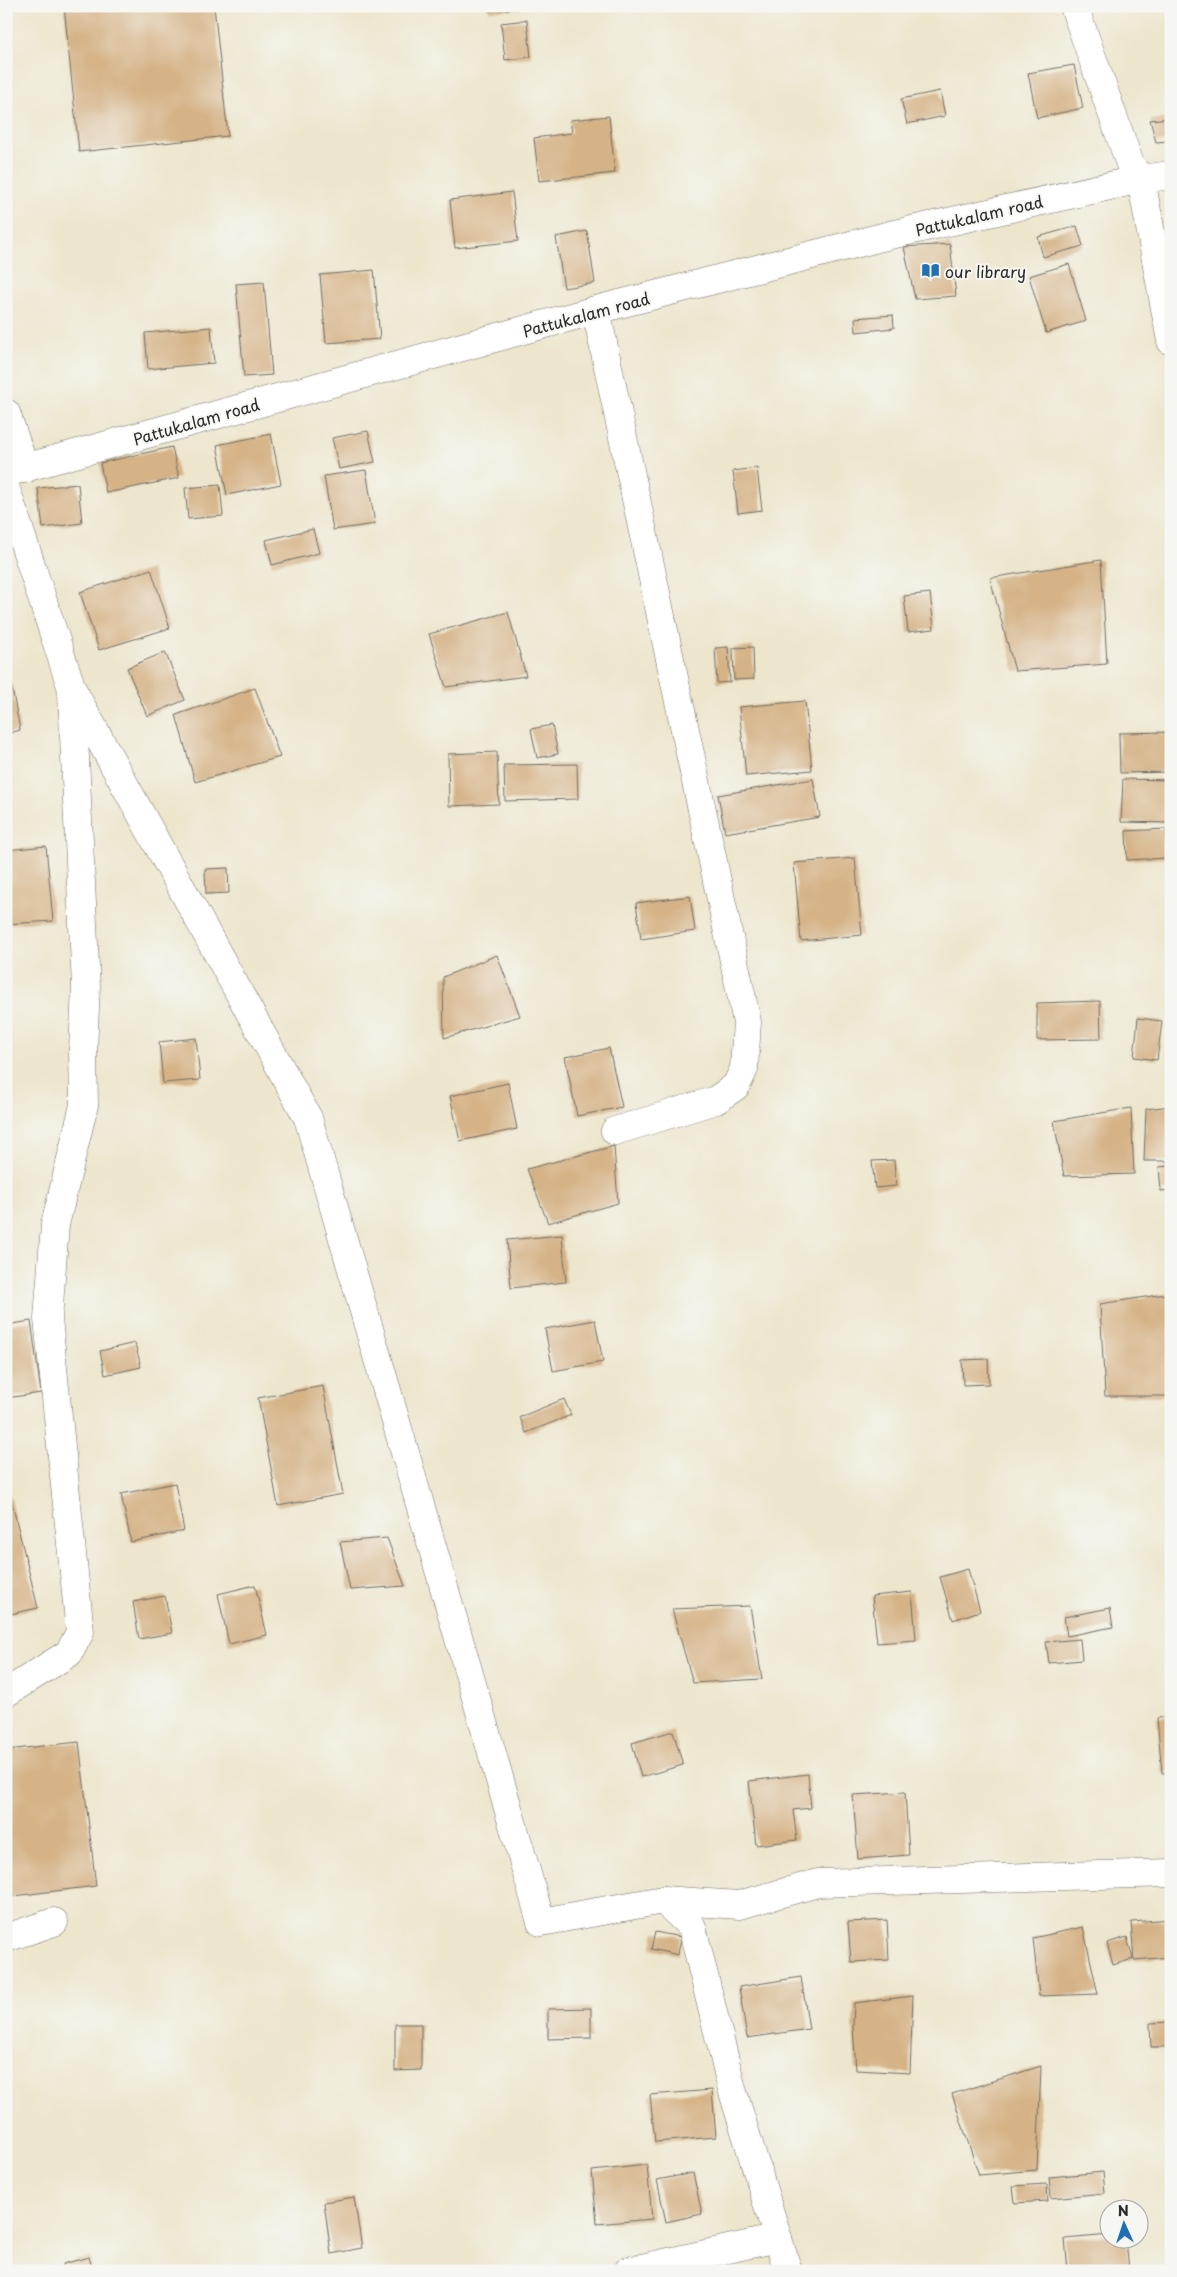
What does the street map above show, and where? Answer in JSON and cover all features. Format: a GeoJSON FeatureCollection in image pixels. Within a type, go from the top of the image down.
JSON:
{"type":"FeatureCollection","features":[{"type":"Feature","properties":{"kind":"street"},"geometry":{"type":"LineString","coordinates":[[1074,6],[1130,164],[1141,179],[1171,341]]}},
{"type":"Feature","properties":{"kind":"street","name":"Pattukalam road"},"geometry":{"type":"LineString","coordinates":[[15,471],[596,310],[890,235],[1141,179],[1171,175]]}},
{"type":"Feature","properties":{"kind":"street"},"geometry":{"type":"LineString","coordinates":[[596,310],[747,1022],[744,1068],[736,1086],[716,1100],[615,1131]]}},
{"type":"Feature","properties":{"kind":"street"},"geometry":{"type":"LineString","coordinates":[[6,413],[15,471]]}},
{"type":"Feature","properties":{"kind":"street"},"geometry":{"type":"LineString","coordinates":[[6,489],[72,689],[308,1118],[541,1922],[663,1900],[739,1906],[818,1883],[1171,1873]]}},
{"type":"Feature","properties":{"kind":"street"},"geometry":{"type":"LineString","coordinates":[[6,1693],[69,1653],[80,1632],[48,1319],[55,1225],[84,1105],[83,1050],[86,987],[72,689]]}},
{"type":"Feature","properties":{"kind":"street"},"geometry":{"type":"LineString","coordinates":[[663,1900],[692,1927],[732,2089],[788,2271]]}},
{"type":"Feature","properties":{"kind":"street"},"geometry":{"type":"LineString","coordinates":[[6,1938],[54,1922]]}},
{"type":"Feature","properties":{"kind":"street"},"geometry":{"type":"LineString","coordinates":[[628,2271],[778,2238]]}},
{"type":"Feature","properties":{"kind":"building"},"geometry":{"type":"Polygon","coordinates":[[[64,6],[214,6],[228,136],[79,152],[64,6]]]}},
{"type":"Feature","properties":{"kind":"building"},"geometry":{"type":"Polygon","coordinates":[[[488,6],[527,6],[527,8],[489,11],[488,6]]]}},
{"type":"Feature","properties":{"kind":"building"},"geometry":{"type":"Polygon","coordinates":[[[527,20],[531,57],[505,60],[501,23],[527,20]]]}},
{"type":"Feature","properties":{"kind":"building"},"geometry":{"type":"Polygon","coordinates":[[[1074,65],[1083,108],[1037,118],[1028,73],[1074,65]]]}},
{"type":"Feature","properties":{"kind":"building"},"geometry":{"type":"Polygon","coordinates":[[[940,91],[945,116],[907,124],[901,99],[940,91]]]}},
{"type":"Feature","properties":{"kind":"building"},"geometry":{"type":"Polygon","coordinates":[[[609,116],[615,173],[539,181],[534,138],[572,133],[570,120],[609,116]]]}},
{"type":"Feature","properties":{"kind":"building"},"geometry":{"type":"Polygon","coordinates":[[[1171,118],[1171,141],[1156,142],[1150,120],[1171,118]]]}},
{"type":"Feature","properties":{"kind":"building"},"geometry":{"type":"Polygon","coordinates":[[[512,192],[518,241],[455,248],[450,200],[512,192]]]}},
{"type":"Feature","properties":{"kind":"building"},"geometry":{"type":"Polygon","coordinates":[[[1077,226],[1083,246],[1043,257],[1038,237],[1077,226]]]}},
{"type":"Feature","properties":{"kind":"building"},"geometry":{"type":"Polygon","coordinates":[[[587,231],[595,283],[564,288],[556,237],[587,231]]]}},
{"type":"Feature","properties":{"kind":"building","name":"our library"},"geometry":{"type":"Polygon","coordinates":[[[950,244],[956,296],[915,299],[904,247],[950,244]]]}},
{"type":"Feature","properties":{"kind":"building"},"geometry":{"type":"Polygon","coordinates":[[[1069,264],[1086,321],[1046,333],[1029,276],[1069,264]]]}},
{"type":"Feature","properties":{"kind":"building"},"geometry":{"type":"Polygon","coordinates":[[[374,270],[380,339],[326,343],[320,275],[374,270]]]}},
{"type":"Feature","properties":{"kind":"building"},"geometry":{"type":"Polygon","coordinates":[[[264,282],[272,375],[244,377],[236,284],[264,282]]]}},
{"type":"Feature","properties":{"kind":"building"},"geometry":{"type":"Polygon","coordinates":[[[893,315],[894,328],[856,332],[855,318],[893,315]]]}},
{"type":"Feature","properties":{"kind":"building"},"geometry":{"type":"Polygon","coordinates":[[[211,327],[214,363],[148,369],[145,333],[211,327]]]}},
{"type":"Feature","properties":{"kind":"building"},"geometry":{"type":"Polygon","coordinates":[[[368,431],[375,462],[339,469],[332,438],[368,431]]]}},
{"type":"Feature","properties":{"kind":"building"},"geometry":{"type":"Polygon","coordinates":[[[271,434],[281,484],[227,495],[217,445],[271,434]]]}},
{"type":"Feature","properties":{"kind":"building"},"geometry":{"type":"Polygon","coordinates":[[[172,447],[179,478],[106,493],[100,463],[172,447]]]}},
{"type":"Feature","properties":{"kind":"building"},"geometry":{"type":"Polygon","coordinates":[[[757,468],[762,510],[738,513],[733,471],[757,468]]]}},
{"type":"Feature","properties":{"kind":"building"},"geometry":{"type":"Polygon","coordinates":[[[366,470],[375,524],[333,530],[324,476],[366,470]]]}},
{"type":"Feature","properties":{"kind":"building"},"geometry":{"type":"Polygon","coordinates":[[[78,484],[82,523],[43,528],[38,488],[78,484]]]}},
{"type":"Feature","properties":{"kind":"building"},"geometry":{"type":"Polygon","coordinates":[[[220,485],[223,516],[188,519],[185,488],[220,485]]]}},
{"type":"Feature","properties":{"kind":"building"},"geometry":{"type":"Polygon","coordinates":[[[313,529],[319,553],[272,565],[266,540],[313,529]]]}},
{"type":"Feature","properties":{"kind":"building"},"geometry":{"type":"Polygon","coordinates":[[[1101,560],[1107,664],[1015,671],[990,578],[1101,560]]]}},
{"type":"Feature","properties":{"kind":"building"},"geometry":{"type":"Polygon","coordinates":[[[151,569],[170,628],[99,650],[80,592],[151,569]]]}},
{"type":"Feature","properties":{"kind":"building"},"geometry":{"type":"Polygon","coordinates":[[[930,593],[934,629],[908,632],[904,596],[930,593]]]}},
{"type":"Feature","properties":{"kind":"building"},"geometry":{"type":"Polygon","coordinates":[[[508,612],[526,676],[446,687],[429,634],[508,612]]]}},
{"type":"Feature","properties":{"kind":"building"},"geometry":{"type":"Polygon","coordinates":[[[728,647],[730,682],[717,683],[715,648],[728,647]]]}},
{"type":"Feature","properties":{"kind":"building"},"geometry":{"type":"Polygon","coordinates":[[[753,647],[754,679],[734,680],[733,648],[753,647]]]}},
{"type":"Feature","properties":{"kind":"building"},"geometry":{"type":"Polygon","coordinates":[[[165,652],[185,700],[147,716],[127,668],[165,652]]]}},
{"type":"Feature","properties":{"kind":"building"},"geometry":{"type":"Polygon","coordinates":[[[11,683],[20,730],[6,734],[6,684],[11,683]]]}},
{"type":"Feature","properties":{"kind":"building"},"geometry":{"type":"Polygon","coordinates":[[[255,688],[280,757],[195,782],[176,715],[255,688]]]}},
{"type":"Feature","properties":{"kind":"building"},"geometry":{"type":"Polygon","coordinates":[[[805,701],[812,770],[746,776],[739,707],[805,701]]]}},
{"type":"Feature","properties":{"kind":"building"},"geometry":{"type":"Polygon","coordinates":[[[552,725],[558,754],[537,758],[531,729],[552,725]]]}},
{"type":"Feature","properties":{"kind":"building"},"geometry":{"type":"Polygon","coordinates":[[[1171,732],[1171,772],[1120,773],[1119,733],[1171,732]]]}},
{"type":"Feature","properties":{"kind":"building"},"geometry":{"type":"Polygon","coordinates":[[[497,752],[499,804],[449,806],[448,754],[497,752]]]}},
{"type":"Feature","properties":{"kind":"building"},"geometry":{"type":"Polygon","coordinates":[[[577,764],[578,799],[505,801],[504,765],[577,764]]]}},
{"type":"Feature","properties":{"kind":"building"},"geometry":{"type":"Polygon","coordinates":[[[813,779],[820,817],[725,833],[718,795],[813,779]]]}},
{"type":"Feature","properties":{"kind":"building"},"geometry":{"type":"Polygon","coordinates":[[[1123,779],[1171,780],[1171,823],[1121,822],[1123,779]]]}},
{"type":"Feature","properties":{"kind":"building"},"geometry":{"type":"Polygon","coordinates":[[[1166,829],[1168,858],[1127,860],[1126,831],[1166,829]]]}},
{"type":"Feature","properties":{"kind":"building"},"geometry":{"type":"Polygon","coordinates":[[[46,846],[53,921],[6,924],[6,850],[46,846]]]}},
{"type":"Feature","properties":{"kind":"building"},"geometry":{"type":"Polygon","coordinates":[[[855,858],[862,935],[801,941],[794,863],[855,858]]]}},
{"type":"Feature","properties":{"kind":"building"},"geometry":{"type":"Polygon","coordinates":[[[228,868],[229,893],[206,894],[205,869],[228,868]]]}},
{"type":"Feature","properties":{"kind":"building"},"geometry":{"type":"Polygon","coordinates":[[[690,896],[695,931],[641,939],[636,903],[690,896]]]}},
{"type":"Feature","properties":{"kind":"building"},"geometry":{"type":"Polygon","coordinates":[[[497,955],[520,1016],[444,1038],[443,977],[497,955]]]}},
{"type":"Feature","properties":{"kind":"building"},"geometry":{"type":"Polygon","coordinates":[[[1100,1001],[1101,1039],[1037,1040],[1037,1003],[1100,1001]]]}},
{"type":"Feature","properties":{"kind":"building"},"geometry":{"type":"Polygon","coordinates":[[[1138,1018],[1162,1021],[1157,1060],[1134,1057],[1138,1018]]]}},
{"type":"Feature","properties":{"kind":"building"},"geometry":{"type":"Polygon","coordinates":[[[196,1038],[200,1080],[163,1083],[159,1042],[196,1038]]]}},
{"type":"Feature","properties":{"kind":"building"},"geometry":{"type":"Polygon","coordinates":[[[609,1048],[622,1107],[577,1116],[565,1057],[609,1048]]]}},
{"type":"Feature","properties":{"kind":"building"},"geometry":{"type":"Polygon","coordinates":[[[508,1083],[517,1129],[460,1141],[450,1096],[508,1083]]]}},
{"type":"Feature","properties":{"kind":"building"},"geometry":{"type":"Polygon","coordinates":[[[1171,1106],[1171,1161],[1144,1161],[1146,1109],[1171,1106]]]}},
{"type":"Feature","properties":{"kind":"building"},"geometry":{"type":"Polygon","coordinates":[[[1131,1108],[1134,1174],[1064,1176],[1054,1121],[1131,1108]]]}},
{"type":"Feature","properties":{"kind":"building"},"geometry":{"type":"Polygon","coordinates":[[[614,1146],[618,1203],[548,1223],[527,1169],[614,1146]]]}},
{"type":"Feature","properties":{"kind":"building"},"geometry":{"type":"Polygon","coordinates":[[[894,1160],[896,1186],[875,1188],[872,1161],[894,1160]]]}},
{"type":"Feature","properties":{"kind":"building"},"geometry":{"type":"Polygon","coordinates":[[[1171,1166],[1171,1190],[1161,1191],[1159,1167],[1171,1166]]]}},
{"type":"Feature","properties":{"kind":"building"},"geometry":{"type":"Polygon","coordinates":[[[562,1235],[566,1282],[511,1288],[507,1240],[562,1235]]]}},
{"type":"Feature","properties":{"kind":"building"},"geometry":{"type":"Polygon","coordinates":[[[1171,1293],[1171,1396],[1105,1396],[1100,1304],[1171,1293]]]}},
{"type":"Feature","properties":{"kind":"building"},"geometry":{"type":"Polygon","coordinates":[[[595,1320],[603,1362],[553,1371],[545,1329],[595,1320]]]}},
{"type":"Feature","properties":{"kind":"building"},"geometry":{"type":"Polygon","coordinates":[[[31,1321],[41,1393],[6,1398],[6,1325],[31,1321]]]}},
{"type":"Feature","properties":{"kind":"building"},"geometry":{"type":"Polygon","coordinates":[[[135,1343],[141,1367],[105,1375],[100,1351],[135,1343]]]}},
{"type":"Feature","properties":{"kind":"building"},"geometry":{"type":"Polygon","coordinates":[[[988,1359],[989,1384],[963,1385],[962,1360],[988,1359]]]}},
{"type":"Feature","properties":{"kind":"building"},"geometry":{"type":"Polygon","coordinates":[[[323,1386],[343,1494],[278,1506],[258,1398],[323,1386]]]}},
{"type":"Feature","properties":{"kind":"building"},"geometry":{"type":"Polygon","coordinates":[[[564,1399],[571,1415],[526,1433],[520,1417],[564,1399]]]}},
{"type":"Feature","properties":{"kind":"building"},"geometry":{"type":"Polygon","coordinates":[[[6,1479],[38,1608],[6,1615],[6,1479]]]}},
{"type":"Feature","properties":{"kind":"building"},"geometry":{"type":"Polygon","coordinates":[[[175,1483],[184,1531],[131,1542],[121,1494],[175,1483]]]}},
{"type":"Feature","properties":{"kind":"building"},"geometry":{"type":"Polygon","coordinates":[[[387,1538],[405,1586],[350,1590],[340,1542],[387,1538]]]}},
{"type":"Feature","properties":{"kind":"building"},"geometry":{"type":"Polygon","coordinates":[[[968,1569],[980,1611],[953,1620],[940,1577],[968,1569]]]}},
{"type":"Feature","properties":{"kind":"building"},"geometry":{"type":"Polygon","coordinates":[[[255,1585],[267,1635],[229,1644],[218,1594],[255,1585]]]}},
{"type":"Feature","properties":{"kind":"building"},"geometry":{"type":"Polygon","coordinates":[[[912,1592],[916,1640],[877,1643],[872,1596],[912,1592]]]}},
{"type":"Feature","properties":{"kind":"building"},"geometry":{"type":"Polygon","coordinates":[[[165,1596],[172,1633],[139,1639],[133,1602],[165,1596]]]}},
{"type":"Feature","properties":{"kind":"building"},"geometry":{"type":"Polygon","coordinates":[[[750,1606],[762,1679],[693,1683],[672,1609],[750,1606]]]}},
{"type":"Feature","properties":{"kind":"building"},"geometry":{"type":"Polygon","coordinates":[[[1110,1608],[1113,1627],[1067,1636],[1064,1617],[1110,1608]]]}},
{"type":"Feature","properties":{"kind":"building"},"geometry":{"type":"Polygon","coordinates":[[[1080,1639],[1082,1660],[1049,1663],[1046,1642],[1080,1639]]]}},
{"type":"Feature","properties":{"kind":"building"},"geometry":{"type":"Polygon","coordinates":[[[1171,1717],[1171,1772],[1162,1773],[1157,1718],[1171,1717]]]}},
{"type":"Feature","properties":{"kind":"building"},"geometry":{"type":"Polygon","coordinates":[[[673,1731],[683,1765],[641,1777],[632,1743],[673,1731]]]}},
{"type":"Feature","properties":{"kind":"building"},"geometry":{"type":"Polygon","coordinates":[[[79,1742],[96,1886],[6,1897],[6,1750],[79,1742]]]}},
{"type":"Feature","properties":{"kind":"building"},"geometry":{"type":"Polygon","coordinates":[[[808,1774],[811,1808],[793,1810],[797,1840],[756,1845],[749,1781],[808,1774]]]}},
{"type":"Feature","properties":{"kind":"building"},"geometry":{"type":"Polygon","coordinates":[[[905,1792],[909,1855],[858,1859],[853,1795],[905,1792]]]}},
{"type":"Feature","properties":{"kind":"building"},"geometry":{"type":"Polygon","coordinates":[[[1171,1919],[1171,1957],[1134,1960],[1131,1922],[1171,1919]]]}},
{"type":"Feature","properties":{"kind":"building"},"geometry":{"type":"Polygon","coordinates":[[[887,1920],[889,1960],[851,1962],[848,1922],[887,1920]]]}},
{"type":"Feature","properties":{"kind":"building"},"geometry":{"type":"Polygon","coordinates":[[[1083,1927],[1098,1994],[1039,1996],[1033,1938],[1083,1927]]]}},
{"type":"Feature","properties":{"kind":"building"},"geometry":{"type":"Polygon","coordinates":[[[655,1932],[681,1937],[678,1955],[651,1949],[655,1932]]]}},
{"type":"Feature","properties":{"kind":"building"},"geometry":{"type":"Polygon","coordinates":[[[1127,1937],[1133,1959],[1113,1965],[1107,1943],[1127,1937]]]}},
{"type":"Feature","properties":{"kind":"building"},"geometry":{"type":"Polygon","coordinates":[[[801,1977],[809,2029],[747,2038],[739,1987],[801,1977]]]}},
{"type":"Feature","properties":{"kind":"building"},"geometry":{"type":"Polygon","coordinates":[[[913,1996],[910,2073],[856,2070],[853,2027],[854,2003],[913,1996]]]}},
{"type":"Feature","properties":{"kind":"building"},"geometry":{"type":"Polygon","coordinates":[[[591,2008],[591,2038],[548,2039],[548,2009],[591,2008]]]}},
{"type":"Feature","properties":{"kind":"building"},"geometry":{"type":"Polygon","coordinates":[[[1171,2022],[1171,2047],[1151,2047],[1150,2023],[1171,2022]]]}},
{"type":"Feature","properties":{"kind":"building"},"geometry":{"type":"Polygon","coordinates":[[[395,2024],[421,2024],[421,2070],[395,2071],[395,2024]]]}},
{"type":"Feature","properties":{"kind":"building"},"geometry":{"type":"Polygon","coordinates":[[[1041,2066],[1037,2170],[979,2175],[952,2094],[1041,2066]]]}},
{"type":"Feature","properties":{"kind":"building"},"geometry":{"type":"Polygon","coordinates":[[[712,2090],[716,2137],[655,2142],[650,2095],[712,2090]]]}},
{"type":"Feature","properties":{"kind":"building"},"geometry":{"type":"Polygon","coordinates":[[[647,2165],[652,2219],[597,2224],[592,2171],[647,2165]]]}},
{"type":"Feature","properties":{"kind":"building"},"geometry":{"type":"Polygon","coordinates":[[[1103,2172],[1105,2193],[1051,2198],[1049,2177],[1103,2172]]]}},
{"type":"Feature","properties":{"kind":"building"},"geometry":{"type":"Polygon","coordinates":[[[693,2173],[702,2214],[666,2222],[657,2180],[693,2173]]]}},
{"type":"Feature","properties":{"kind":"building"},"geometry":{"type":"Polygon","coordinates":[[[1047,2184],[1048,2201],[1015,2203],[1013,2186],[1047,2184]]]}},
{"type":"Feature","properties":{"kind":"building"},"geometry":{"type":"Polygon","coordinates":[[[354,2197],[362,2248],[331,2254],[324,2202],[354,2197]]]}},
{"type":"Feature","properties":{"kind":"building"},"geometry":{"type":"Polygon","coordinates":[[[1100,2236],[1100,2250],[1127,2250],[1129,2271],[1068,2271],[1065,2239],[1100,2236]]]}},
{"type":"Feature","properties":{"kind":"building"},"geometry":{"type":"Polygon","coordinates":[[[89,2257],[93,2271],[65,2271],[63,2264],[89,2257]]]}},
{"type":"Feature","properties":{"kind":"place","name":"our library"},"geometry":{"type":"Point","coordinates":[931,271]}}]}
